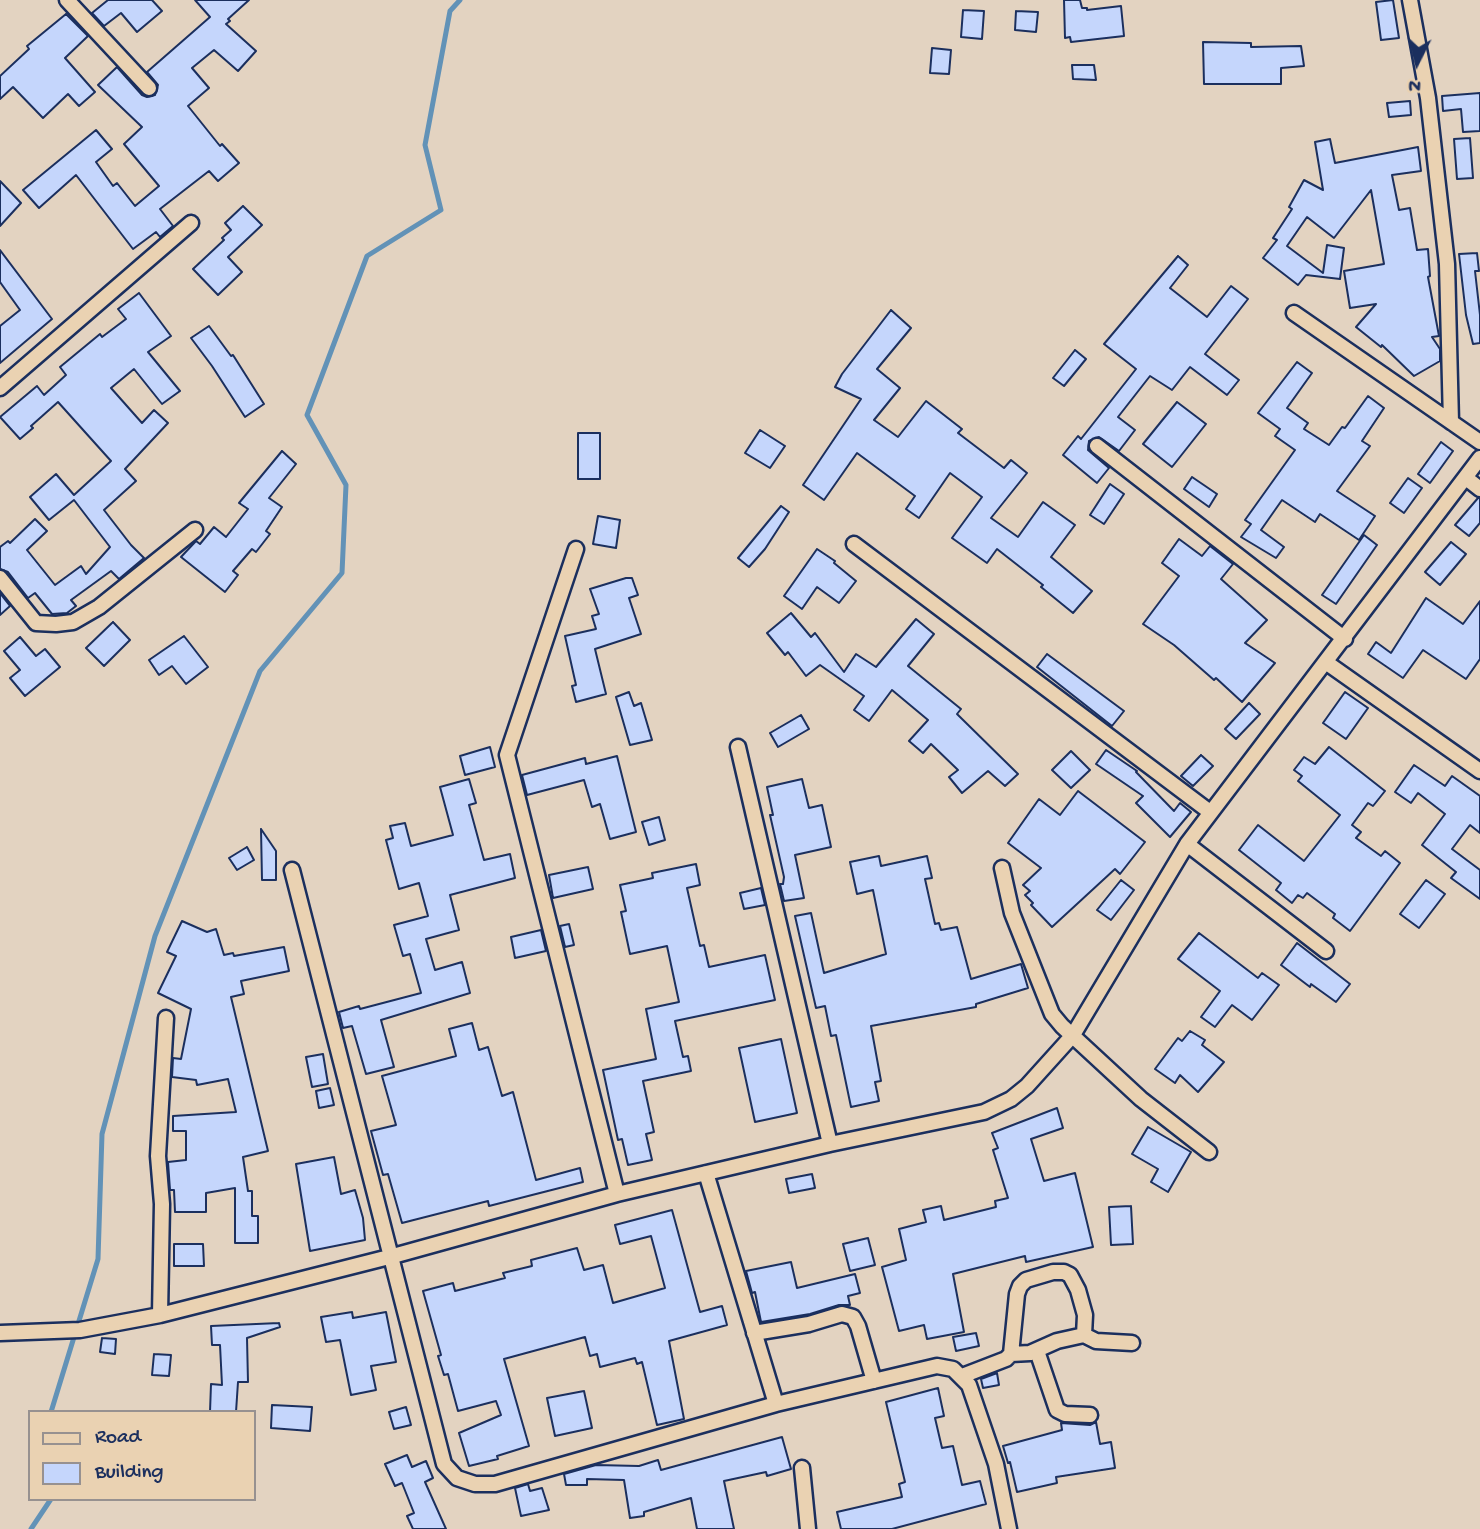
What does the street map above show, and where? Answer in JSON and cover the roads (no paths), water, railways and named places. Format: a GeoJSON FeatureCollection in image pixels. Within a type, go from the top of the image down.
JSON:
{"type":"FeatureCollection","features":[{"type":"Feature","properties":{"kind":"street"},"geometry":{"type":"LineString","coordinates":[[66,0],[149,88]]}},
{"type":"Feature","properties":{"kind":"street"},"geometry":{"type":"LineString","coordinates":[[1410,0],[1428,98],[1447,264],[1451,422]]}},
{"type":"Feature","properties":{"kind":"street"},"geometry":{"type":"LineString","coordinates":[[0,388],[191,223]]}},
{"type":"Feature","properties":{"kind":"street"},"geometry":{"type":"LineString","coordinates":[[1294,313],[1480,442]]}},
{"type":"Feature","properties":{"kind":"street"},"geometry":{"type":"LineString","coordinates":[[1097,446],[1345,639]]}},
{"type":"Feature","properties":{"kind":"street"},"geometry":{"type":"LineString","coordinates":[[0,1333],[80,1330],[160,1315],[393,1256],[617,1194],[830,1144],[984,1112],[1011,1099],[1027,1086],[1073,1035],[1187,844],[1480,458]]}},
{"type":"Feature","properties":{"kind":"street"},"geometry":{"type":"LineString","coordinates":[[1466,478],[1480,489]]}},
{"type":"Feature","properties":{"kind":"street"},"geometry":{"type":"LineString","coordinates":[[0,578],[36,623],[73,622],[99,607],[195,530]]}},
{"type":"Feature","properties":{"kind":"street"},"geometry":{"type":"LineString","coordinates":[[854,544],[1210,812]]}},
{"type":"Feature","properties":{"kind":"street"},"geometry":{"type":"LineString","coordinates":[[576,549],[507,755],[617,1194]]}},
{"type":"Feature","properties":{"kind":"street"},"geometry":{"type":"LineString","coordinates":[[1326,663],[1480,771]]}},
{"type":"Feature","properties":{"kind":"street"},"geometry":{"type":"LineString","coordinates":[[738,747],[830,1144]]}},
{"type":"Feature","properties":{"kind":"street"},"geometry":{"type":"LineString","coordinates":[[1187,844],[1326,951]]}},
{"type":"Feature","properties":{"kind":"street"},"geometry":{"type":"LineString","coordinates":[[1002,868],[1012,913],[1052,1014],[1141,1099],[1209,1152]]}},
{"type":"Feature","properties":{"kind":"street"},"geometry":{"type":"LineString","coordinates":[[292,870],[393,1256],[444,1464],[457,1478],[475,1484],[495,1484],[776,1404],[937,1366],[953,1369],[969,1385],[996,1464],[1009,1529]]}},
{"type":"Feature","properties":{"kind":"street"},"geometry":{"type":"LineString","coordinates":[[160,1315],[162,1204],[158,1156],[166,1018]]}},
{"type":"Feature","properties":{"kind":"street"},"geometry":{"type":"LineString","coordinates":[[706,1173],[776,1404]]}},
{"type":"Feature","properties":{"kind":"street"},"geometry":{"type":"LineString","coordinates":[[1011,1354],[1020,1286],[1026,1280],[1053,1272],[1070,1275],[1078,1290],[1085,1315],[1084,1335]]}},
{"type":"Feature","properties":{"kind":"street"},"geometry":{"type":"LineString","coordinates":[[754,1333],[809,1324],[842,1314],[853,1317],[874,1381]]}},
{"type":"Feature","properties":{"kind":"street"},"geometry":{"type":"LineString","coordinates":[[962,1376],[1006,1359],[1011,1354],[1037,1351],[1058,1341],[1084,1335],[1096,1341],[1132,1343]]}},
{"type":"Feature","properties":{"kind":"street"},"geometry":{"type":"LineString","coordinates":[[1037,1351],[1056,1410],[1065,1414],[1090,1415]]}},
{"type":"Feature","properties":{"kind":"street"},"geometry":{"type":"LineString","coordinates":[[802,1468],[808,1529]]}},
{"type":"Feature","properties":{"kind":"waterway"},"geometry":{"type":"LineString","coordinates":[[52,1410],[98,1259],[102,1134],[155,936],[260,671],[342,573],[346,485],[307,415],[367,256],[441,210],[425,145],[450,11],[460,0]]}},
{"type":"Feature","properties":{"kind":"waterway"},"geometry":{"type":"LineString","coordinates":[[31,1529],[50,1501]]}}]}
